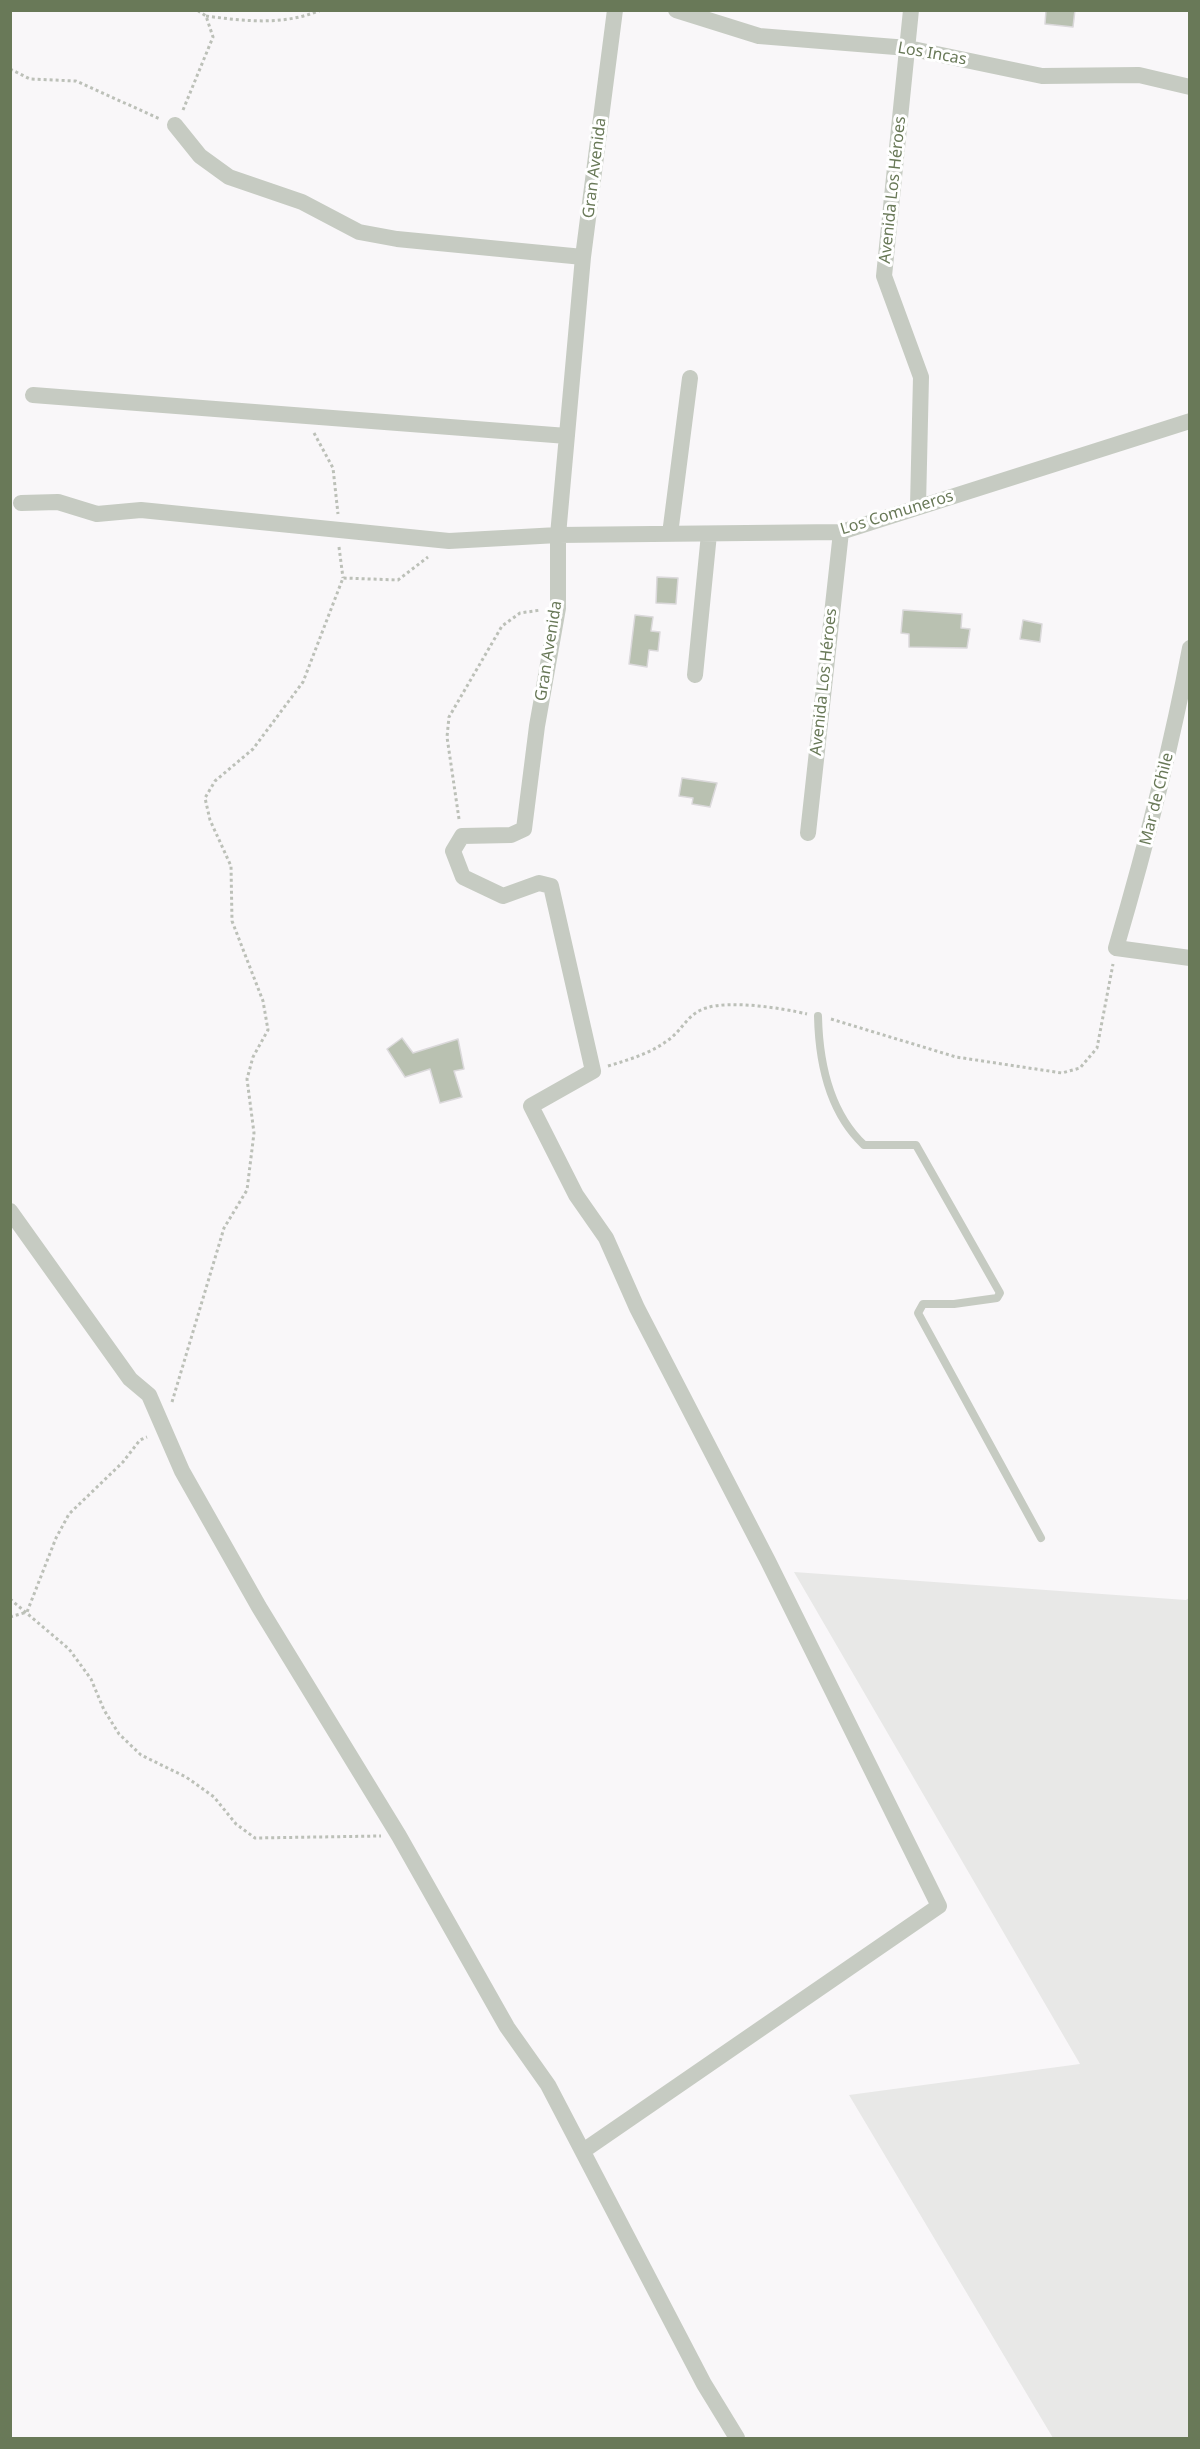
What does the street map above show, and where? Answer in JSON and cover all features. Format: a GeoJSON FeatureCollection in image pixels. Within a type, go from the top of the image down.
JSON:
{"type":"FeatureCollection","features":[{"type":"Feature","properties":{"kind":"street","name":"Gran Avenida"},"geometry":{"type":"LineString","coordinates":[[462,836],[511,835],[524,829],[537,726],[558,608],[558,535],[583,257],[615,10]]}},
{"type":"Feature","properties":{"kind":"street","name":"Los Incas"},"geometry":{"type":"LineString","coordinates":[[676,10],[759,36],[908,48],[1042,76],[1139,75],[1190,87]]}},
{"type":"Feature","properties":{"kind":"street","name":"Avenida Los Héroes"},"geometry":{"type":"LineString","coordinates":[[911,10],[884,276],[921,377],[918,507]]}},
{"type":"Feature","properties":{"kind":"street"},"geometry":{"type":"LineString","coordinates":[[176,126],[200,156],[229,177],[302,202],[359,232],[397,239],[583,257]]}},
{"type":"Feature","properties":{"kind":"street"},"geometry":{"type":"LineString","coordinates":[[670,534],[690,378]]}},
{"type":"Feature","properties":{"kind":"street"},"geometry":{"type":"LineString","coordinates":[[33,395],[567,435]]}},
{"type":"Feature","properties":{"kind":"street","name":"Los Comuneros"},"geometry":{"type":"LineString","coordinates":[[21,503],[58,502],[97,514],[141,510],[449,541],[558,535],[842,532],[1190,421]]}},
{"type":"Feature","properties":{"kind":"street","name":"Avenida Los Héroes"},"geometry":{"type":"LineString","coordinates":[[808,833],[828,634],[842,532]]}},
{"type":"Feature","properties":{"kind":"street"},"geometry":{"type":"LineString","coordinates":[[695,675],[709,534]]}},
{"type":"Feature","properties":{"kind":"street","name":"Mar de Chile"},"geometry":{"type":"LineString","coordinates":[[1116,948],[1148,841],[1190,648]]}},
{"type":"Feature","properties":{"kind":"street"},"geometry":{"type":"LineString","coordinates":[[462,836],[453,851],[463,877],[503,896],[538,883],[551,886],[593,1071],[531,1106],[576,1195],[606,1238],[637,1308],[768,1562],[939,1906],[583,2151]]}},
{"type":"Feature","properties":{"kind":"street"},"geometry":{"type":"LineString","coordinates":[[1116,948],[1190,958]]}},
{"type":"Feature","properties":{"kind":"street"},"geometry":{"type":"LineString","coordinates":[[10,1210],[130,1379],[149,1395],[162,1430],[182,1471],[259,1607],[399,1836],[507,2027],[548,2085],[704,2384],[737,2439]]}},
{"type":"Feature","properties":{"kind":"lane"},"geometry":{"type":"LineString","coordinates":[[818,1016],[819,1048],[828,1088],[855,1137],[864,1145],[916,1145],[1000,1293],[997,1298],[954,1304],[923,1304],[918,1313],[1041,1538]]}},
{"type":"Feature","properties":{"kind":"path"},"geometry":{"type":"LineString","coordinates":[[197,10],[206,16],[258,23],[306,17],[321,10]]}},
{"type":"Feature","properties":{"kind":"path"},"geometry":{"type":"LineString","coordinates":[[10,69],[30,79],[76,81],[176,126],[213,37],[206,16]]}},
{"type":"Feature","properties":{"kind":"path"},"geometry":{"type":"LineString","coordinates":[[27,1612],[56,1538],[69,1514],[123,1462],[140,1440],[162,1430],[187,1356],[224,1228],[247,1190],[254,1133],[247,1079],[253,1057],[268,1030],[263,1001],[232,921],[231,866],[210,820],[205,798],[215,781],[253,749],[303,682],[343,578],[337,529],[339,504],[333,468],[312,430],[297,415]]}},
{"type":"Feature","properties":{"kind":"path"},"geometry":{"type":"LineString","coordinates":[[343,578],[398,580],[449,541]]}},
{"type":"Feature","properties":{"kind":"path"},"geometry":{"type":"LineString","coordinates":[[462,836],[447,737],[449,717],[502,626],[520,613],[558,608]]}},
{"type":"Feature","properties":{"kind":"path"},"geometry":{"type":"LineString","coordinates":[[593,1071],[648,1054],[673,1037],[692,1015],[705,1008],[774,1008],[818,1016],[985,1064],[1053,1073],[1071,1071],[1087,1062],[1097,1048],[1116,948]]}},
{"type":"Feature","properties":{"kind":"path"},"geometry":{"type":"LineString","coordinates":[[10,1599],[74,1657],[91,1679],[104,1710],[118,1734],[141,1755],[186,1776],[214,1797],[236,1824],[255,1838],[399,1836]]}},
{"type":"Feature","properties":{"kind":"path"},"geometry":{"type":"LineString","coordinates":[[10,1617],[27,1612]]}},
{"type":"Feature","properties":{"kind":"shaded area"},"geometry":{"type":"Polygon","coordinates":[[[794,1572],[1186,1600],[1189,1598],[1189,2438],[1053,2438],[849,2095],[1080,2064],[794,1572]]]}},
{"type":"Feature","properties":{"kind":"building"},"geometry":{"type":"Polygon","coordinates":[[[1046,10],[1075,10],[1073,27],[1045,24],[1046,10]]]}},
{"type":"Feature","properties":{"kind":"building"},"geometry":{"type":"Polygon","coordinates":[[[657,577],[678,578],[676,604],[656,603],[657,577]]]}},
{"type":"Feature","properties":{"kind":"building"},"geometry":{"type":"Polygon","coordinates":[[[903,610],[962,614],[961,628],[970,629],[967,648],[909,647],[909,634],[901,633],[903,610]]]}},
{"type":"Feature","properties":{"kind":"building"},"geometry":{"type":"Polygon","coordinates":[[[635,615],[653,617],[651,631],[660,632],[658,651],[649,650],[647,667],[629,664],[635,615]]]}},
{"type":"Feature","properties":{"kind":"building"},"geometry":{"type":"Polygon","coordinates":[[[1023,620],[1042,624],[1040,642],[1020,639],[1023,620]]]}},
{"type":"Feature","properties":{"kind":"building"},"geometry":{"type":"Polygon","coordinates":[[[682,778],[717,783],[710,807],[692,804],[693,798],[679,796],[682,778]]]}},
{"type":"Feature","properties":{"kind":"building"},"geometry":{"type":"Polygon","coordinates":[[[402,1038],[413,1053],[458,1039],[464,1069],[454,1071],[462,1097],[440,1103],[430,1069],[405,1077],[387,1049],[402,1038]]]}}]}
